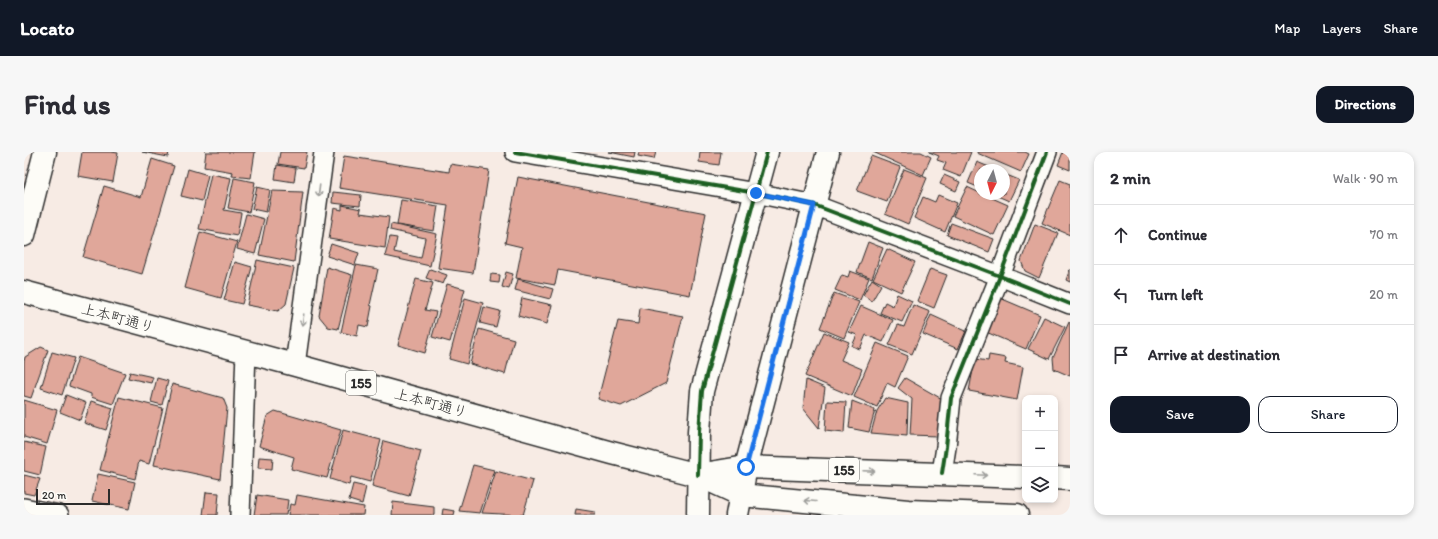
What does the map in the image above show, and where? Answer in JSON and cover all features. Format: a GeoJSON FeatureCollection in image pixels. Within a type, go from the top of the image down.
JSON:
{"type":"FeatureCollection","features":[{"type":"Feature","properties":{"kind":"main road"},"geometry":{"type":"LineString","coordinates":[[24,235],[45,152]]}},
{"type":"Feature","properties":{"kind":"main road"},"geometry":{"type":"LineString","coordinates":[[698,515],[699,432],[702,391],[767,152]]}},
{"type":"Feature","properties":{"kind":"main road"},"geometry":{"type":"LineString","coordinates":[[739,505],[746,467],[828,152]]}},
{"type":"Feature","properties":{"kind":"main road","name":"上本町通り"},"geometry":{"type":"LineString","coordinates":[[24,292],[296,365],[612,453],[698,475]]}},
{"type":"Feature","properties":{"kind":"main road","name":"155"},"geometry":{"type":"LineString","coordinates":[[698,475],[746,467],[1022,477]]}},
{"type":"Feature","properties":{"kind":"main road","name":"155"},"geometry":{"type":"LineString","coordinates":[[698,475],[739,505],[908,513],[1017,515]]}},
{"type":"Feature","properties":{"kind":"main road"},"geometry":{"type":"LineString","coordinates":[[1058,478],[1070,479]]}},
{"type":"Feature","properties":{"kind":"street"},"geometry":{"type":"LineString","coordinates":[[296,365],[324,152]]}},
{"type":"Feature","properties":{"kind":"street"},"geometry":{"type":"LineString","coordinates":[[515,152],[756,193],[814,205],[1070,304]]}},
{"type":"Feature","properties":{"kind":"street"},"geometry":{"type":"LineString","coordinates":[[942,473],[951,398],[1000,276],[1047,152]]}},
{"type":"Feature","properties":{"kind":"street"},"geometry":{"type":"LineString","coordinates":[[240,515],[246,352]]}},
{"type":"Feature","properties":{"kind":"street"},"geometry":{"type":"LineString","coordinates":[[24,508],[59,515]]}},
{"type":"Feature","properties":{"kind":"building"},"geometry":{"type":"Polygon","coordinates":[[[82,152],[118,153],[113,182],[78,176],[82,152]]]}},
{"type":"Feature","properties":{"kind":"building"},"geometry":{"type":"Polygon","coordinates":[[[142,152],[169,152],[168,157],[142,152]]]}},
{"type":"Feature","properties":{"kind":"building"},"geometry":{"type":"Polygon","coordinates":[[[206,152],[255,152],[251,178],[232,176],[233,172],[204,167],[206,152]]]}},
{"type":"Feature","properties":{"kind":"building"},"geometry":{"type":"Polygon","coordinates":[[[280,152],[307,152],[304,168],[278,164],[280,152]]]}},
{"type":"Feature","properties":{"kind":"building"},"geometry":{"type":"Polygon","coordinates":[[[609,152],[635,152],[634,157],[609,152]]]}},
{"type":"Feature","properties":{"kind":"building"},"geometry":{"type":"Polygon","coordinates":[[[639,152],[656,152],[654,159],[638,156],[639,152]]]}},
{"type":"Feature","properties":{"kind":"building"},"geometry":{"type":"Polygon","coordinates":[[[700,152],[721,152],[719,165],[699,162],[700,152]]]}},
{"type":"Feature","properties":{"kind":"building"},"geometry":{"type":"Polygon","coordinates":[[[873,152],[921,152],[931,157],[923,175],[873,152]]]}},
{"type":"Feature","properties":{"kind":"building"},"geometry":{"type":"Polygon","coordinates":[[[929,152],[971,152],[961,177],[943,170],[946,163],[937,160],[939,156],[929,152]]]}},
{"type":"Feature","properties":{"kind":"building"},"geometry":{"type":"Polygon","coordinates":[[[1025,152],[1029,154],[1021,172],[1010,167],[1010,164],[1002,164],[977,153],[1025,152]]]}},
{"type":"Feature","properties":{"kind":"building"},"geometry":{"type":"Polygon","coordinates":[[[1063,152],[1070,152],[1070,170],[1058,165],[1063,152]]]}},
{"type":"Feature","properties":{"kind":"building"},"geometry":{"type":"Polygon","coordinates":[[[344,156],[449,172],[450,164],[489,170],[473,273],[438,268],[448,205],[339,188],[344,156]]]}},
{"type":"Feature","properties":{"kind":"building"},"geometry":{"type":"Polygon","coordinates":[[[871,156],[900,167],[887,202],[857,191],[871,156]]]}},
{"type":"Feature","properties":{"kind":"building"},"geometry":{"type":"Polygon","coordinates":[[[152,159],[174,166],[142,274],[83,257],[104,186],[141,197],[152,159]]]}},
{"type":"Feature","properties":{"kind":"building"},"geometry":{"type":"Polygon","coordinates":[[[277,165],[296,168],[294,182],[275,179],[277,165]]]}},
{"type":"Feature","properties":{"kind":"building"},"geometry":{"type":"Polygon","coordinates":[[[188,169],[208,175],[202,201],[181,196],[188,169]]]}},
{"type":"Feature","properties":{"kind":"building"},"geometry":{"type":"Polygon","coordinates":[[[904,169],[927,178],[908,224],[885,214],[904,169]]]}},
{"type":"Feature","properties":{"kind":"building"},"geometry":{"type":"Polygon","coordinates":[[[974,169],[974,186],[968,183],[974,169]]]}},
{"type":"Feature","properties":{"kind":"building"},"geometry":{"type":"Polygon","coordinates":[[[211,174],[231,178],[224,210],[241,213],[237,236],[199,229],[211,174]]]}},
{"type":"Feature","properties":{"kind":"building"},"geometry":{"type":"Polygon","coordinates":[[[944,175],[960,182],[956,191],[940,184],[944,175]]]}},
{"type":"Feature","properties":{"kind":"building"},"geometry":{"type":"Polygon","coordinates":[[[1010,176],[1019,180],[1010,199],[1010,176]]]}},
{"type":"Feature","properties":{"kind":"building"},"geometry":{"type":"Polygon","coordinates":[[[518,177],[706,213],[690,295],[558,270],[555,285],[516,278],[522,247],[505,243],[518,177]]]}},
{"type":"Feature","properties":{"kind":"building"},"geometry":{"type":"Polygon","coordinates":[[[234,178],[255,182],[249,212],[228,208],[234,178]]]}},
{"type":"Feature","properties":{"kind":"building"},"geometry":{"type":"Polygon","coordinates":[[[1060,180],[1070,184],[1070,235],[1042,223],[1060,180]]]}},
{"type":"Feature","properties":{"kind":"building"},"geometry":{"type":"Polygon","coordinates":[[[257,187],[270,190],[266,212],[252,209],[257,187]]]}},
{"type":"Feature","properties":{"kind":"building"},"geometry":{"type":"Polygon","coordinates":[[[967,187],[974,190],[974,200],[997,200],[1008,205],[994,235],[953,216],[967,187]]]}},
{"type":"Feature","properties":{"kind":"building"},"geometry":{"type":"Polygon","coordinates":[[[272,191],[303,192],[294,262],[259,255],[272,191]]]}},
{"type":"Feature","properties":{"kind":"building"},"geometry":{"type":"Polygon","coordinates":[[[333,192],[361,195],[360,206],[332,203],[333,192]]]}},
{"type":"Feature","properties":{"kind":"building"},"geometry":{"type":"Polygon","coordinates":[[[938,195],[957,203],[945,232],[914,218],[923,197],[935,202],[938,195]]]}},
{"type":"Feature","properties":{"kind":"building"},"geometry":{"type":"Polygon","coordinates":[[[401,200],[438,206],[434,231],[397,225],[401,200]]]}},
{"type":"Feature","properties":{"kind":"building"},"geometry":{"type":"Polygon","coordinates":[[[342,205],[361,209],[360,213],[389,217],[385,248],[329,239],[334,208],[342,210],[342,205]]]}},
{"type":"Feature","properties":{"kind":"building"},"geometry":{"type":"Polygon","coordinates":[[[246,214],[264,219],[255,254],[237,249],[246,214]]]}},
{"type":"Feature","properties":{"kind":"building"},"geometry":{"type":"Polygon","coordinates":[[[951,223],[994,239],[989,252],[947,235],[951,223]]]}},
{"type":"Feature","properties":{"kind":"building"},"geometry":{"type":"Polygon","coordinates":[[[391,224],[437,234],[430,266],[385,256],[390,237],[397,238],[394,252],[421,258],[425,238],[390,230],[391,224]]]}},
{"type":"Feature","properties":{"kind":"building"},"geometry":{"type":"Polygon","coordinates":[[[1035,224],[1058,233],[1039,278],[1025,271],[1021,261],[1035,224]]]}},
{"type":"Feature","properties":{"kind":"building"},"geometry":{"type":"Polygon","coordinates":[[[200,232],[237,242],[221,298],[185,288],[200,232]]]}},
{"type":"Feature","properties":{"kind":"building"},"geometry":{"type":"Polygon","coordinates":[[[868,242],[883,248],[872,278],[857,272],[868,242]]]}},
{"type":"Feature","properties":{"kind":"building"},"geometry":{"type":"Polygon","coordinates":[[[331,244],[359,253],[355,265],[327,256],[331,244]]]}},
{"type":"Feature","properties":{"kind":"building"},"geometry":{"type":"Polygon","coordinates":[[[887,249],[915,262],[901,292],[873,279],[887,249]]]}},
{"type":"Feature","properties":{"kind":"building"},"geometry":{"type":"Polygon","coordinates":[[[257,260],[294,268],[286,304],[278,311],[247,305],[257,260]]]}},
{"type":"Feature","properties":{"kind":"building"},"geometry":{"type":"Polygon","coordinates":[[[235,262],[252,267],[242,304],[224,300],[235,262]]]}},
{"type":"Feature","properties":{"kind":"building"},"geometry":{"type":"Polygon","coordinates":[[[356,265],[378,269],[370,305],[372,306],[368,327],[359,325],[357,336],[341,332],[356,265]]]}},
{"type":"Feature","properties":{"kind":"building"},"geometry":{"type":"Polygon","coordinates":[[[327,267],[352,275],[338,329],[328,327],[319,316],[327,267]]]}},
{"type":"Feature","properties":{"kind":"building"},"geometry":{"type":"Polygon","coordinates":[[[430,269],[447,275],[443,284],[426,278],[430,269]]]}},
{"type":"Feature","properties":{"kind":"building"},"geometry":{"type":"Polygon","coordinates":[[[930,269],[947,275],[934,308],[917,301],[930,269]]]}},
{"type":"Feature","properties":{"kind":"building"},"geometry":{"type":"Polygon","coordinates":[[[1070,269],[1070,282],[1066,280],[1070,269]]]}},
{"type":"Feature","properties":{"kind":"building"},"geometry":{"type":"Polygon","coordinates":[[[850,271],[869,278],[860,300],[835,290],[842,275],[848,277],[850,271]]]}},
{"type":"Feature","properties":{"kind":"building"},"geometry":{"type":"Polygon","coordinates":[[[506,272],[513,274],[509,289],[502,287],[506,272]]]}},
{"type":"Feature","properties":{"kind":"building"},"geometry":{"type":"Polygon","coordinates":[[[491,274],[500,275],[499,283],[490,282],[491,274]]]}},
{"type":"Feature","properties":{"kind":"building"},"geometry":{"type":"Polygon","coordinates":[[[416,279],[433,283],[425,310],[436,312],[425,353],[398,345],[416,279]]]}},
{"type":"Feature","properties":{"kind":"building"},"geometry":{"type":"Polygon","coordinates":[[[518,279],[553,289],[550,299],[515,290],[518,279]]]}},
{"type":"Feature","properties":{"kind":"building"},"geometry":{"type":"Polygon","coordinates":[[[872,279],[881,285],[872,301],[863,295],[872,279]]]}},
{"type":"Feature","properties":{"kind":"building"},"geometry":{"type":"Polygon","coordinates":[[[447,284],[465,289],[450,342],[432,337],[447,284]]]}},
{"type":"Feature","properties":{"kind":"building"},"geometry":{"type":"Polygon","coordinates":[[[834,293],[859,302],[844,338],[820,328],[834,293]]]}},
{"type":"Feature","properties":{"kind":"building"},"geometry":{"type":"Polygon","coordinates":[[[897,294],[912,301],[902,322],[880,313],[885,302],[893,306],[897,294]]]}},
{"type":"Feature","properties":{"kind":"building"},"geometry":{"type":"Polygon","coordinates":[[[465,298],[483,303],[467,364],[449,359],[465,298]]]}},
{"type":"Feature","properties":{"kind":"building"},"geometry":{"type":"Polygon","coordinates":[[[522,298],[552,305],[547,324],[518,316],[522,298]]]}},
{"type":"Feature","properties":{"kind":"building"},"geometry":{"type":"Polygon","coordinates":[[[1000,298],[1040,315],[1026,349],[986,332],[1000,298]]]}},
{"type":"Feature","properties":{"kind":"building"},"geometry":{"type":"Polygon","coordinates":[[[913,305],[930,312],[912,354],[889,345],[898,325],[904,327],[913,305]]]}},
{"type":"Feature","properties":{"kind":"building"},"geometry":{"type":"Polygon","coordinates":[[[861,306],[893,320],[883,342],[866,335],[860,349],[852,346],[857,335],[849,332],[861,306]]]}},
{"type":"Feature","properties":{"kind":"building"},"geometry":{"type":"Polygon","coordinates":[[[484,307],[500,311],[496,327],[480,323],[484,307]]]}},
{"type":"Feature","properties":{"kind":"building"},"geometry":{"type":"Polygon","coordinates":[[[640,308],[683,316],[666,383],[621,406],[598,399],[618,321],[638,324],[640,308]]]}},
{"type":"Feature","properties":{"kind":"building"},"geometry":{"type":"Polygon","coordinates":[[[931,315],[966,331],[958,349],[923,334],[931,315]]]}},
{"type":"Feature","properties":{"kind":"building"},"geometry":{"type":"Polygon","coordinates":[[[1044,317],[1065,327],[1049,359],[1028,349],[1044,317]]]}},
{"type":"Feature","properties":{"kind":"building"},"geometry":{"type":"Polygon","coordinates":[[[1069,322],[1070,376],[1054,369],[1053,358],[1069,322]]]}},
{"type":"Feature","properties":{"kind":"building"},"geometry":{"type":"Polygon","coordinates":[[[479,329],[514,339],[505,374],[470,364],[479,329]]]}},
{"type":"Feature","properties":{"kind":"building"},"geometry":{"type":"Polygon","coordinates":[[[824,332],[849,342],[841,360],[862,369],[852,396],[805,376],[824,332]]]}},
{"type":"Feature","properties":{"kind":"building"},"geometry":{"type":"Polygon","coordinates":[[[877,343],[908,356],[895,387],[887,383],[877,407],[854,397],[877,343]]]}},
{"type":"Feature","properties":{"kind":"building"},"geometry":{"type":"Polygon","coordinates":[[[41,347],[48,350],[31,398],[24,396],[24,362],[25,357],[41,347]]]}},
{"type":"Feature","properties":{"kind":"building"},"geometry":{"type":"Polygon","coordinates":[[[52,352],[74,358],[62,395],[41,388],[52,352]]]}},
{"type":"Feature","properties":{"kind":"building"},"geometry":{"type":"Polygon","coordinates":[[[989,355],[1006,358],[1005,363],[1023,367],[1017,400],[969,391],[975,359],[988,361],[989,355]]]}},
{"type":"Feature","properties":{"kind":"building"},"geometry":{"type":"Polygon","coordinates":[[[78,357],[125,373],[113,404],[91,397],[91,394],[69,386],[78,357]]]}},
{"type":"Feature","properties":{"kind":"building"},"geometry":{"type":"Polygon","coordinates":[[[130,372],[153,377],[151,383],[128,378],[130,372]]]}},
{"type":"Feature","properties":{"kind":"building"},"geometry":{"type":"Polygon","coordinates":[[[157,378],[168,381],[162,405],[151,402],[157,378]]]}},
{"type":"Feature","properties":{"kind":"building"},"geometry":{"type":"Polygon","coordinates":[[[905,378],[942,399],[938,436],[910,435],[912,399],[898,388],[905,378]]]}},
{"type":"Feature","properties":{"kind":"building"},"geometry":{"type":"Polygon","coordinates":[[[806,380],[825,388],[819,428],[803,408],[806,380]]]}},
{"type":"Feature","properties":{"kind":"building"},"geometry":{"type":"Polygon","coordinates":[[[172,384],[223,398],[227,408],[220,479],[154,465],[172,384]]]}},
{"type":"Feature","properties":{"kind":"building"},"geometry":{"type":"Polygon","coordinates":[[[66,395],[86,403],[80,420],[60,412],[66,395]]]}},
{"type":"Feature","properties":{"kind":"building"},"geometry":{"type":"Polygon","coordinates":[[[119,397],[163,408],[149,464],[139,461],[135,479],[100,470],[119,397]]]}},
{"type":"Feature","properties":{"kind":"building"},"geometry":{"type":"Polygon","coordinates":[[[885,398],[908,403],[907,436],[871,433],[877,411],[885,398]]]}},
{"type":"Feature","properties":{"kind":"building"},"geometry":{"type":"Polygon","coordinates":[[[24,400],[57,410],[47,444],[24,437],[24,400]]]}},
{"type":"Feature","properties":{"kind":"building"},"geometry":{"type":"Polygon","coordinates":[[[91,401],[113,408],[106,430],[84,423],[91,401]]]}},
{"type":"Feature","properties":{"kind":"building"},"geometry":{"type":"Polygon","coordinates":[[[827,401],[846,402],[844,433],[825,431],[827,401]]]}},
{"type":"Feature","properties":{"kind":"building"},"geometry":{"type":"Polygon","coordinates":[[[852,401],[875,410],[869,432],[849,428],[852,401]]]}},
{"type":"Feature","properties":{"kind":"building"},"geometry":{"type":"Polygon","coordinates":[[[275,411],[341,430],[327,478],[291,469],[294,457],[259,446],[267,416],[275,411]]]}},
{"type":"Feature","properties":{"kind":"building"},"geometry":{"type":"Polygon","coordinates":[[[343,430],[381,440],[370,482],[351,477],[349,485],[330,479],[343,430]]]}},
{"type":"Feature","properties":{"kind":"building"},"geometry":{"type":"Polygon","coordinates":[[[384,441],[421,451],[409,496],[372,486],[384,441]]]}},
{"type":"Feature","properties":{"kind":"building"},"geometry":{"type":"Polygon","coordinates":[[[24,442],[46,447],[40,475],[24,471],[24,442]]]}},
{"type":"Feature","properties":{"kind":"building"},"geometry":{"type":"Polygon","coordinates":[[[259,457],[273,458],[272,469],[258,468],[259,457]]]}},
{"type":"Feature","properties":{"kind":"building"},"geometry":{"type":"Polygon","coordinates":[[[473,465],[494,470],[480,513],[459,511],[473,465]]]}},
{"type":"Feature","properties":{"kind":"building"},"geometry":{"type":"Polygon","coordinates":[[[496,471],[533,481],[523,515],[482,513],[496,471]]]}},
{"type":"Feature","properties":{"kind":"building"},"geometry":{"type":"Polygon","coordinates":[[[98,474],[135,482],[129,509],[92,501],[98,474]]]}},
{"type":"Feature","properties":{"kind":"building"},"geometry":{"type":"Polygon","coordinates":[[[24,475],[40,479],[34,495],[24,493],[24,475]]]}},
{"type":"Feature","properties":{"kind":"building"},"geometry":{"type":"Polygon","coordinates":[[[353,484],[366,487],[362,504],[349,500],[353,484]]]}},
{"type":"Feature","properties":{"kind":"building"},"geometry":{"type":"Polygon","coordinates":[[[206,492],[219,493],[217,515],[203,515],[206,492]]]}},
{"type":"Feature","properties":{"kind":"building"},"geometry":{"type":"Polygon","coordinates":[[[257,495],[288,500],[286,515],[254,515],[257,495]]]}},
{"type":"Feature","properties":{"kind":"building"},"geometry":{"type":"Polygon","coordinates":[[[297,495],[364,507],[363,515],[288,515],[290,504],[295,505],[297,495]]]}},
{"type":"Feature","properties":{"kind":"building"},"geometry":{"type":"Polygon","coordinates":[[[393,502],[434,507],[434,515],[392,515],[393,502]]]}},
{"type":"Feature","properties":{"kind":"building"},"geometry":{"type":"Polygon","coordinates":[[[443,509],[455,511],[454,515],[442,515],[443,509]]]}},
{"type":"Feature","properties":{"kind":"building"},"geometry":{"type":"Polygon","coordinates":[[[576,509],[595,512],[595,515],[575,515],[576,509]]]}},
{"type":"Feature","properties":{"kind":"cycle path"},"geometry":{"type":"LineString","coordinates":[[515,152],[756,193],[814,205],[1070,304]]}},
{"type":"Feature","properties":{"kind":"cycle path"},"geometry":{"type":"LineString","coordinates":[[698,475],[702,391],[767,152]]}},
{"type":"Feature","properties":{"kind":"cycle path"},"geometry":{"type":"LineString","coordinates":[[942,473],[951,398],[1000,276],[1047,152]]}},
{"type":"Feature","properties":{"kind":"route"},"geometry":{"type":"LineString","coordinates":[[746,467],[814,205],[756,193]]}}]}
